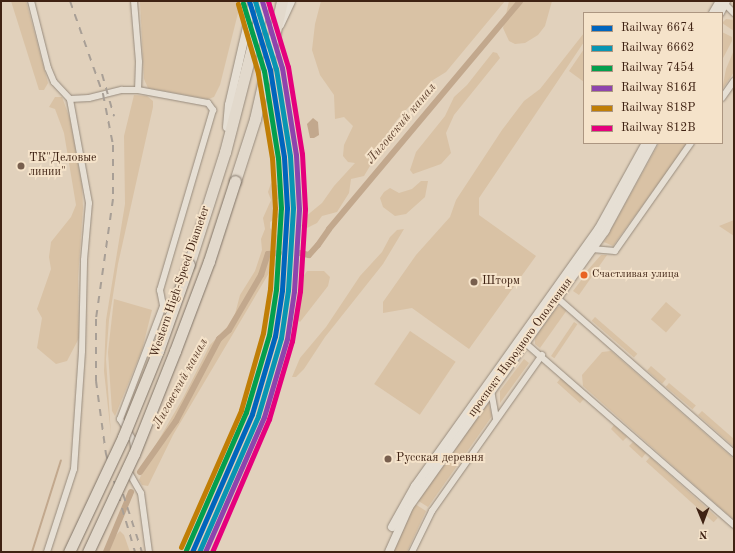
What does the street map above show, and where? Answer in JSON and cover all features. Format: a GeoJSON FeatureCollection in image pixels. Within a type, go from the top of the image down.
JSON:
{"type":"FeatureCollection","features":[{"type":"Feature","properties":{"kind":"highway","name":"Western High-Speed Diameter"},"geometry":{"type":"LineString","coordinates":[[69,552],[120,444],[158,352],[225,152],[264,1]]}},
{"type":"Feature","properties":{"kind":"highway","name":"Western High-Speed Diameter"},"geometry":{"type":"LineString","coordinates":[[88,552],[134,454],[209,261],[254,119],[282,1]]}},
{"type":"Feature","properties":{"kind":"main road"},"geometry":{"type":"LineString","coordinates":[[225,152],[229,106],[253,1]]}},
{"type":"Feature","properties":{"kind":"main road"},"geometry":{"type":"LineString","coordinates":[[272,45],[291,1]]}},
{"type":"Feature","properties":{"kind":"main road"},"geometry":{"type":"LineString","coordinates":[[714,12],[723,2]]}},
{"type":"Feature","properties":{"kind":"main road"},"geometry":{"type":"LineString","coordinates":[[720,12],[723,2]]}},
{"type":"Feature","properties":{"kind":"main road","name":"проспект Народного Ополчения"},"geometry":{"type":"LineString","coordinates":[[555,296],[599,228],[645,144]]}},
{"type":"Feature","properties":{"kind":"main road","name":"проспект Народного Ополчения"},"geometry":{"type":"LineString","coordinates":[[384,552],[408,497],[555,296],[592,249],[614,216],[652,144]]}},
{"type":"Feature","properties":{"kind":"main road","name":"проспект Народного Ополчения"},"geometry":{"type":"LineString","coordinates":[[389,552],[409,507],[491,390],[523,340]]}},
{"type":"Feature","properties":{"kind":"street"},"geometry":{"type":"LineString","coordinates":[[31,1],[48,68],[54,82],[70,99],[89,203],[83,282],[82,343],[74,469],[47,552]]}},
{"type":"Feature","properties":{"kind":"street"},"geometry":{"type":"LineString","coordinates":[[134,1],[139,62],[138,90]]}},
{"type":"Feature","properties":{"kind":"street"},"geometry":{"type":"LineString","coordinates":[[723,2],[734,13]]}},
{"type":"Feature","properties":{"kind":"street"},"geometry":{"type":"LineString","coordinates":[[723,97],[734,81]]}},
{"type":"Feature","properties":{"kind":"street"},"geometry":{"type":"LineString","coordinates":[[70,99],[89,98],[122,90],[138,90],[208,103],[213,110],[160,290],[163,306],[120,419],[134,446],[127,469],[141,493],[149,552]]}},
{"type":"Feature","properties":{"kind":"street"},"geometry":{"type":"LineString","coordinates":[[592,249],[615,251],[690,144]]}},
{"type":"Feature","properties":{"kind":"street"},"geometry":{"type":"LineString","coordinates":[[555,296],[734,453]]}},
{"type":"Feature","properties":{"kind":"street"},"geometry":{"type":"LineString","coordinates":[[523,340],[542,355],[734,526]]}},
{"type":"Feature","properties":{"kind":"street"},"geometry":{"type":"LineString","coordinates":[[412,552],[432,511],[542,355]]}},
{"type":"Feature","properties":{"kind":"street"},"geometry":{"type":"LineString","coordinates":[[491,390],[496,419]]}},
{"type":"Feature","properties":{"kind":"shaded area"},"geometry":{"type":"Polygon","coordinates":[[[11,1],[26,1],[48,83],[44,90],[39,90],[11,1]]]}},
{"type":"Feature","properties":{"kind":"shaded area"},"geometry":{"type":"Polygon","coordinates":[[[140,1],[241,1],[220,85],[214,97],[208,99],[148,88],[144,79],[140,1]]]}},
{"type":"Feature","properties":{"kind":"shaded area"},"geometry":{"type":"Polygon","coordinates":[[[321,1],[505,1],[446,72],[433,80],[397,120],[381,142],[384,146],[378,155],[369,158],[370,166],[364,176],[351,179],[349,193],[337,212],[322,216],[317,223],[305,229],[301,226],[305,217],[322,203],[334,186],[355,163],[348,162],[343,156],[344,145],[353,126],[344,117],[335,119],[334,95],[320,75],[312,50],[315,24],[321,1]]]}},
{"type":"Feature","properties":{"kind":"shaded area"},"geometry":{"type":"Polygon","coordinates":[[[509,1],[552,1],[545,26],[538,35],[525,43],[515,44],[509,41],[503,28],[509,1]]]}},
{"type":"Feature","properties":{"kind":"shaded area"},"geometry":{"type":"Polygon","coordinates":[[[726,19],[734,20],[734,31],[723,24],[726,19]]]}},
{"type":"Feature","properties":{"kind":"shaded area"},"geometry":{"type":"Polygon","coordinates":[[[723,32],[732,37],[732,41],[723,58],[723,32]]]}},
{"type":"Feature","properties":{"kind":"shaded area"},"geometry":{"type":"Polygon","coordinates":[[[583,34],[583,43],[479,198],[479,215],[536,256],[469,349],[412,308],[383,313],[383,302],[416,255],[450,217],[456,200],[502,130],[524,101],[540,89],[583,34]]]}},
{"type":"Feature","properties":{"kind":"shaded area"},"geometry":{"type":"Polygon","coordinates":[[[583,50],[583,81],[569,71],[583,50]]]}},
{"type":"Feature","properties":{"kind":"shaded area"},"geometry":{"type":"Polygon","coordinates":[[[734,50],[734,72],[723,88],[726,69],[734,50]]]}},
{"type":"Feature","properties":{"kind":"shaded area"},"geometry":{"type":"Polygon","coordinates":[[[493,52],[497,53],[500,58],[454,115],[446,133],[451,153],[441,164],[413,174],[410,170],[416,152],[445,116],[454,97],[467,85],[493,52]]]}},
{"type":"Feature","properties":{"kind":"shaded area"},"geometry":{"type":"Polygon","coordinates":[[[134,95],[147,96],[153,101],[153,107],[118,264],[109,320],[106,359],[111,435],[104,371],[106,320],[125,204],[124,136],[134,95]]]}},
{"type":"Feature","properties":{"kind":"shaded area"},"geometry":{"type":"Polygon","coordinates":[[[55,97],[62,97],[70,119],[82,185],[83,208],[78,278],[79,338],[67,361],[56,364],[37,348],[42,318],[37,309],[51,269],[49,257],[51,242],[71,217],[76,205],[64,133],[55,109],[49,107],[55,97]]]}},
{"type":"Feature","properties":{"kind":"shaded area"},"geometry":{"type":"Polygon","coordinates":[[[313,118],[318,122],[319,135],[314,138],[310,138],[307,124],[313,118]]]}},
{"type":"Feature","properties":{"kind":"shaded area"},"geometry":{"type":"Polygon","coordinates":[[[658,144],[686,144],[687,147],[677,158],[613,246],[604,242],[658,144]]]}},
{"type":"Feature","properties":{"kind":"shaded area"},"geometry":{"type":"Polygon","coordinates":[[[421,181],[428,181],[425,197],[406,214],[395,216],[383,207],[380,198],[384,192],[390,188],[399,193],[412,189],[421,181]]]}},
{"type":"Feature","properties":{"kind":"shaded area"},"geometry":{"type":"Polygon","coordinates":[[[271,183],[280,186],[279,198],[274,202],[273,208],[281,216],[270,222],[270,228],[282,240],[279,261],[269,273],[173,435],[148,486],[142,485],[139,480],[151,453],[183,398],[210,345],[227,327],[235,314],[240,295],[255,271],[262,250],[261,239],[265,229],[263,218],[271,200],[268,192],[271,183]]]}},
{"type":"Feature","properties":{"kind":"shaded area"},"geometry":{"type":"Polygon","coordinates":[[[734,220],[734,236],[719,226],[734,220]]]}},
{"type":"Feature","properties":{"kind":"shaded area"},"geometry":{"type":"Polygon","coordinates":[[[404,229],[383,264],[325,337],[304,369],[296,377],[292,377],[300,358],[326,327],[360,276],[382,252],[390,237],[397,230],[404,229]]]}},
{"type":"Feature","properties":{"kind":"shaded area"},"geometry":{"type":"Polygon","coordinates":[[[601,255],[607,255],[579,295],[573,291],[582,279],[584,280],[588,274],[586,272],[601,255]]]}},
{"type":"Feature","properties":{"kind":"shaded area"},"geometry":{"type":"Polygon","coordinates":[[[307,271],[324,271],[330,277],[328,286],[300,322],[295,317],[300,297],[298,293],[300,281],[307,271]]]}},
{"type":"Feature","properties":{"kind":"shaded area"},"geometry":{"type":"Polygon","coordinates":[[[114,299],[152,310],[142,350],[115,416],[112,411],[108,352],[114,299]]]}},
{"type":"Feature","properties":{"kind":"shaded area"},"geometry":{"type":"Polygon","coordinates":[[[666,302],[681,315],[666,332],[651,319],[666,302]]]}},
{"type":"Feature","properties":{"kind":"shaded area"},"geometry":{"type":"Polygon","coordinates":[[[562,306],[567,310],[540,348],[535,344],[535,337],[557,307],[562,306]]]}},
{"type":"Feature","properties":{"kind":"shaded area"},"geometry":{"type":"Polygon","coordinates":[[[595,317],[637,354],[634,358],[592,321],[595,317]]]}},
{"type":"Feature","properties":{"kind":"shaded area"},"geometry":{"type":"Polygon","coordinates":[[[574,322],[577,324],[554,358],[551,356],[574,322]]]}},
{"type":"Feature","properties":{"kind":"shaded area"},"geometry":{"type":"Polygon","coordinates":[[[410,331],[456,362],[420,415],[374,384],[410,331]]]}},
{"type":"Feature","properties":{"kind":"shaded area"},"geometry":{"type":"Polygon","coordinates":[[[611,351],[734,459],[734,520],[583,386],[582,375],[602,352],[611,351]]]}},
{"type":"Feature","properties":{"kind":"shaded area"},"geometry":{"type":"Polygon","coordinates":[[[524,359],[529,363],[500,403],[500,391],[524,359]]]}},
{"type":"Feature","properties":{"kind":"shaded area"},"geometry":{"type":"Polygon","coordinates":[[[651,366],[666,379],[662,384],[647,371],[651,366]]]}},
{"type":"Feature","properties":{"kind":"shaded area"},"geometry":{"type":"Polygon","coordinates":[[[561,378],[584,399],[580,403],[557,382],[561,378]]]}},
{"type":"Feature","properties":{"kind":"shaded area"},"geometry":{"type":"Polygon","coordinates":[[[669,383],[696,405],[693,409],[666,387],[669,383]]]}},
{"type":"Feature","properties":{"kind":"shaded area"},"geometry":{"type":"Polygon","coordinates":[[[488,401],[492,416],[428,507],[417,500],[488,401]]]}},
{"type":"Feature","properties":{"kind":"shaded area"},"geometry":{"type":"Polygon","coordinates":[[[702,411],[734,439],[734,447],[698,415],[702,411]]]}},
{"type":"Feature","properties":{"kind":"shaded area"},"geometry":{"type":"Polygon","coordinates":[[[614,425],[627,437],[623,441],[611,429],[614,425]]]}},
{"type":"Feature","properties":{"kind":"shaded area"},"geometry":{"type":"Polygon","coordinates":[[[633,442],[646,453],[642,458],[629,446],[633,442]]]}},
{"type":"Feature","properties":{"kind":"shaded area"},"geometry":{"type":"Polygon","coordinates":[[[650,457],[718,518],[714,522],[646,461],[650,457]]]}},
{"type":"Feature","properties":{"kind":"shaded area"},"geometry":{"type":"Polygon","coordinates":[[[415,504],[426,511],[407,552],[393,552],[415,504]]]}},
{"type":"Feature","properties":{"kind":"shaded area"},"geometry":{"type":"Polygon","coordinates":[[[120,531],[124,535],[130,552],[109,552],[115,536],[120,531]]]}},
{"type":"Feature","properties":{"kind":"waterway","name":"Лиговский канал"},"geometry":{"type":"LineString","coordinates":[[300,253],[309,255],[318,245],[329,229],[520,1]]}},
{"type":"Feature","properties":{"kind":"waterway","name":"Лиговский канал"},"geometry":{"type":"LineString","coordinates":[[140,472],[176,421],[219,339],[229,330],[261,275],[268,254],[279,253]]}},
{"type":"Feature","properties":{"kind":"waterway"},"geometry":{"type":"LineString","coordinates":[[32,552],[61,460]]}},
{"type":"Feature","properties":{"kind":"waterway","name":"Лиговский канал"},"geometry":{"type":"LineString","coordinates":[[106,552],[131,492]]}},
{"type":"Feature","properties":{"kind":"railway"},"geometry":{"type":"LineString","coordinates":[[70,1],[103,94],[113,145],[113,199],[96,319],[96,381],[106,454],[135,552]]}},
{"type":"Feature","properties":{"kind":"railway"},"geometry":{"type":"LineString","coordinates":[[102,74],[114,116]]}},
{"type":"Feature","properties":{"kind":"railway"},"geometry":{"type":"LineString","coordinates":[[123,494],[142,552]]}},
{"type":"Feature","properties":{"kind":"rail line","name":"6674"},"geometry":{"type":"LineString","coordinates":[[192,552],[252,414],[275,336],[282,290],[287,208],[284,157],[270,70],[249,1]]}},
{"type":"Feature","properties":{"kind":"rail line","name":"6662"},"geometry":{"type":"LineString","coordinates":[[199,552],[258,416],[281,338],[288,290],[293,208],[290,156],[276,69],[255,1]]}},
{"type":"Feature","properties":{"kind":"rail line","name":"816Я"},"geometry":{"type":"LineString","coordinates":[[205,552],[264,417],[287,339],[294,291],[299,209],[296,155],[282,68],[262,1]]}},
{"type":"Feature","properties":{"kind":"rail line","name":"812В"},"geometry":{"type":"LineString","coordinates":[[212,552],[269,419],[292,341],[300,291],[305,209],[302,154],[288,67],[268,1]]}},
{"type":"Feature","properties":{"kind":"rail line","name":"7454"},"geometry":{"type":"LineString","coordinates":[[186,550],[246,412],[269,335],[276,289],[281,208],[278,158],[264,71],[243,3]]}},
{"type":"Feature","properties":{"kind":"rail line","name":"818Р"},"geometry":{"type":"LineString","coordinates":[[181,547],[241,410],[263,333],[270,289],[275,208],[272,158],[258,73],[238,4]]}},
{"type":"Feature","properties":{"kind":"place","name":"ТК\"Деловые линии\""},"geometry":{"type":"Point","coordinates":[21,166]}},
{"type":"Feature","properties":{"kind":"place","name":"Счастливая улица"},"geometry":{"type":"Point","coordinates":[584,275]}},
{"type":"Feature","properties":{"kind":"place","name":"Шторм"},"geometry":{"type":"Point","coordinates":[474,282]}},
{"type":"Feature","properties":{"kind":"place","name":"Русская деревня"},"geometry":{"type":"Point","coordinates":[388,459]}}]}
